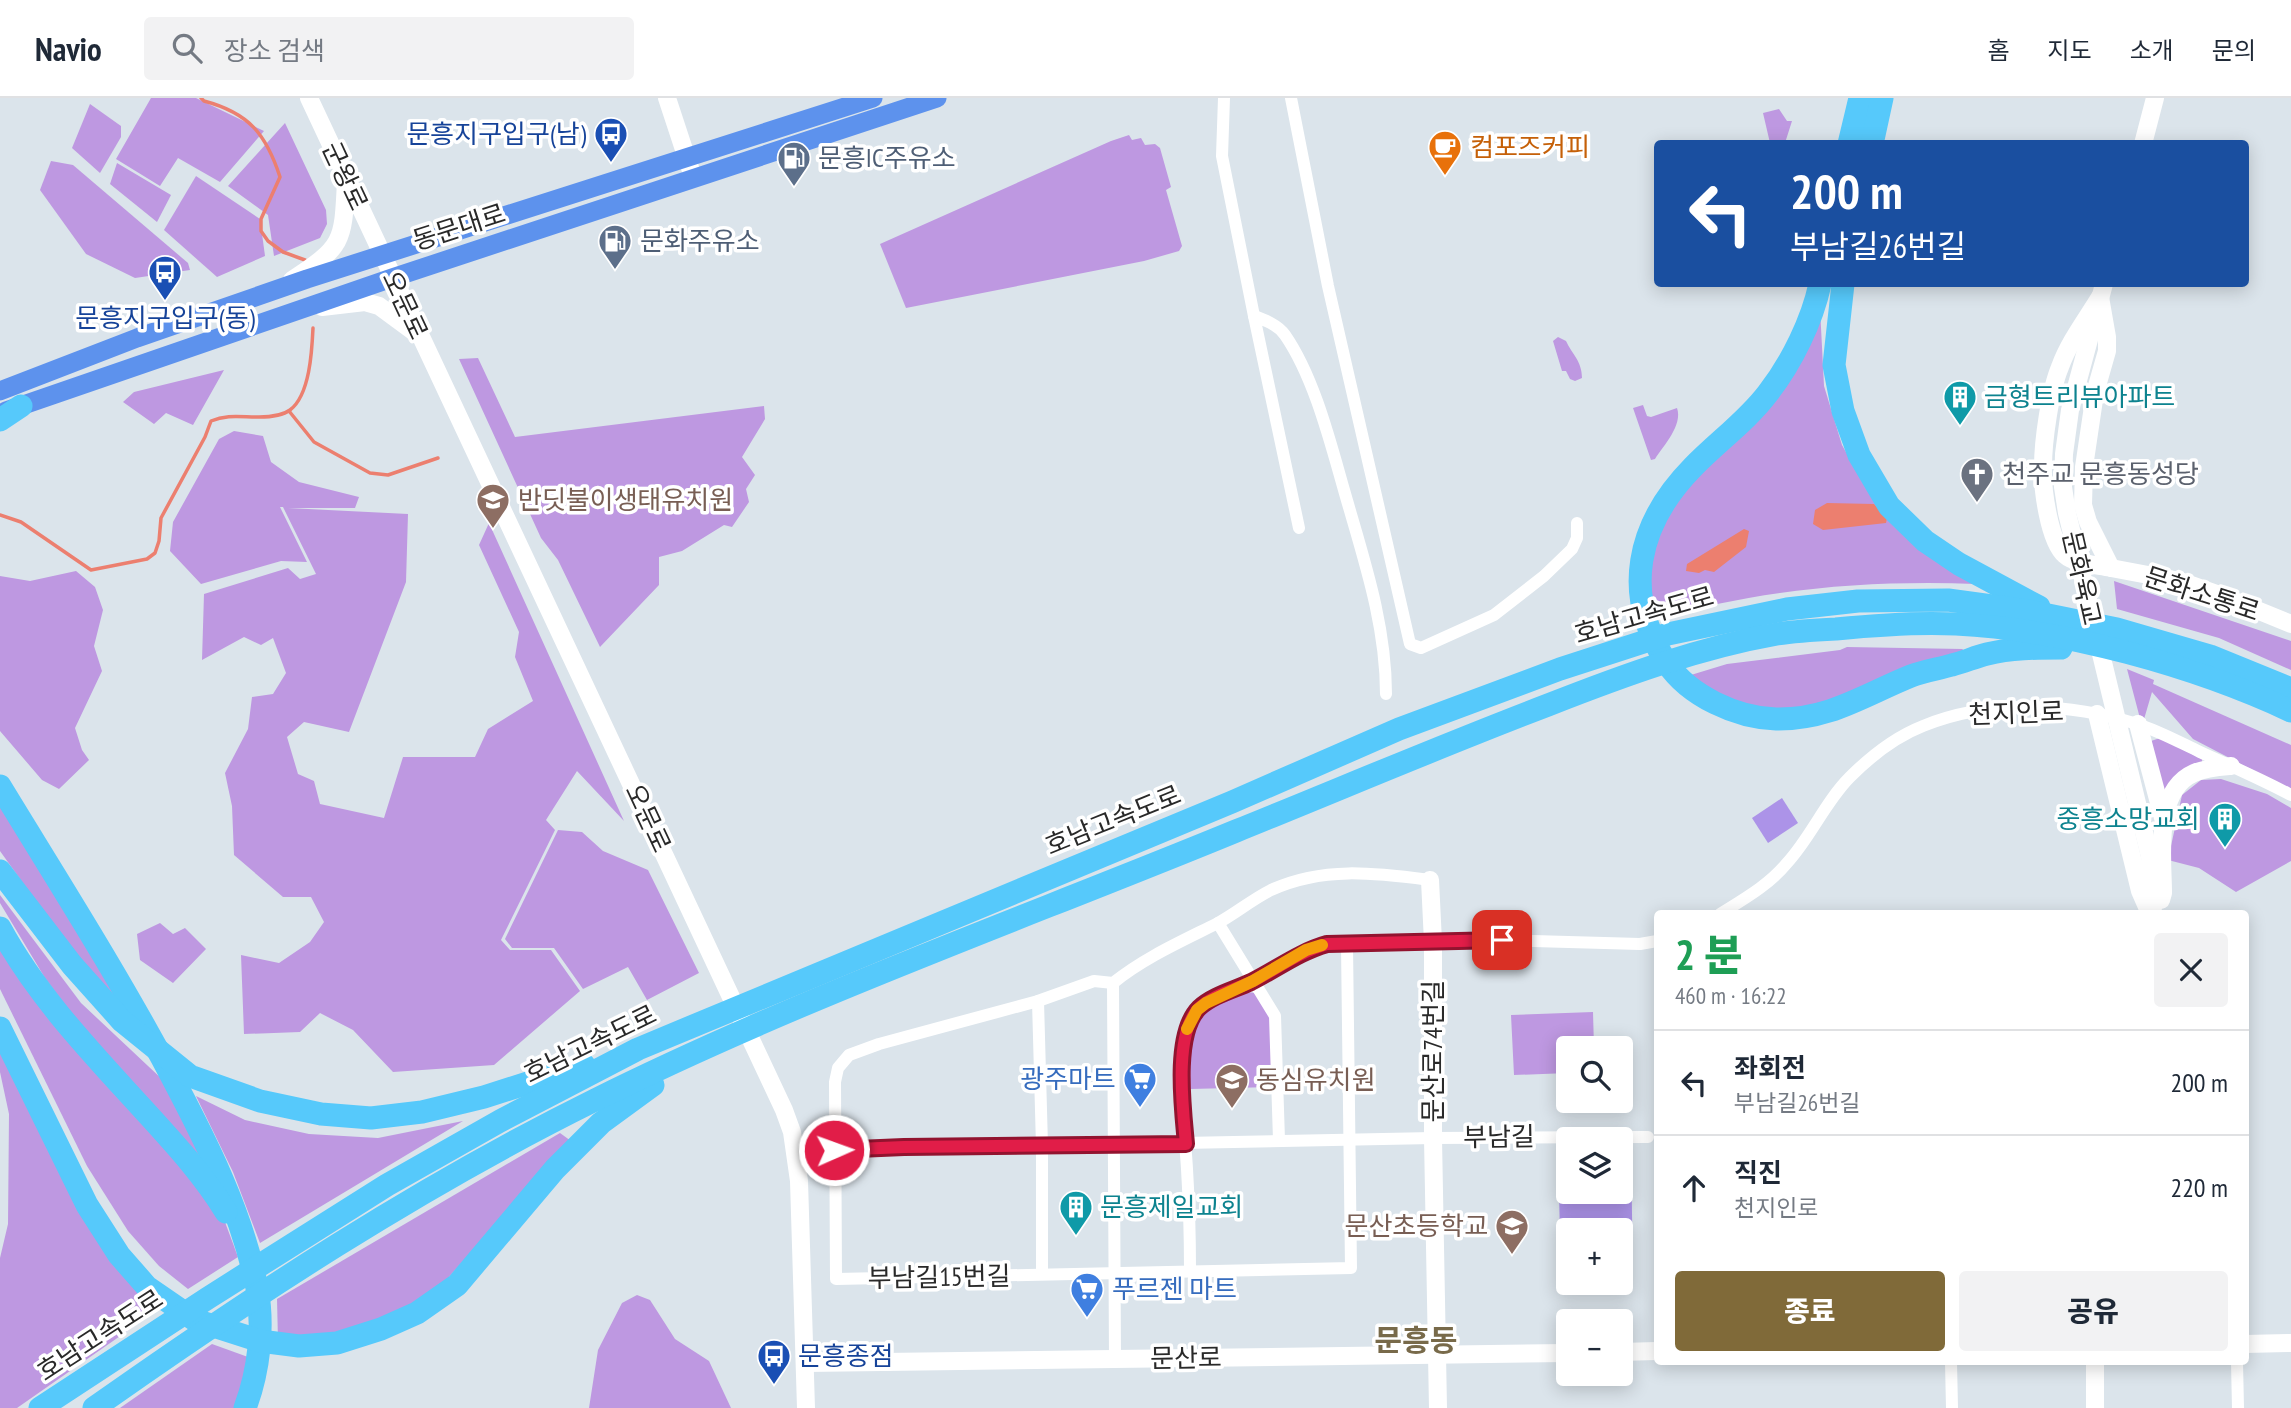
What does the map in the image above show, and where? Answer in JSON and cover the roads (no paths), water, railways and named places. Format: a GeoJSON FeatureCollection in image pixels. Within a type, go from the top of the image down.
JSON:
{"type":"FeatureCollection","features":[{"type":"Feature","properties":{"kind":"highway"},"geometry":{"type":"LineString","coordinates":[[1850,140],[1860,98]]}},
{"type":"Feature","properties":{"kind":"highway"},"geometry":{"type":"LineString","coordinates":[[1873,140],[1882,98]]}},
{"type":"Feature","properties":{"kind":"highway"},"geometry":{"type":"LineString","coordinates":[[1818,287],[1793,354],[1768,394],[1667,496],[1653,521],[1643,548],[1640,570],[1644,615],[1659,651],[1686,683],[1703,697],[1749,716],[1801,718],[1837,710],[1913,675],[1987,654],[2025,648],[2065,648],[2134,662],[2173,674],[2239,698],[2291,722]]}},
{"type":"Feature","properties":{"kind":"highway"},"geometry":{"type":"LineString","coordinates":[[1843,287],[1835,365],[1843,411],[1858,455],[1889,506],[1925,541],[1959,564],[2057,617]]}},
{"type":"Feature","properties":{"kind":"highway"},"geometry":{"type":"LineString","coordinates":[[0,420],[10,397]]}},
{"type":"Feature","properties":{"kind":"highway","name":"호남고속도로"},"geometry":{"type":"LineString","coordinates":[[40,1408],[387,1185],[500,1121],[638,1049],[1232,802],[1399,729],[1560,669],[1668,634],[1787,608],[1858,601],[1948,600],[2116,629],[2210,656],[2291,689]]}},
{"type":"Feature","properties":{"kind":"highway","name":"호남고속도로"},"geometry":{"type":"LineString","coordinates":[[94,1408],[228,1314],[360,1230],[507,1146],[596,1099],[848,986],[1508,720],[1665,662],[1781,634],[1873,625],[1955,624],[2025,631],[2159,662],[2259,696],[2291,711]]}},
{"type":"Feature","properties":{"kind":"highway"},"geometry":{"type":"LineString","coordinates":[[0,786],[146,1028],[222,1176],[257,1289],[259,1349],[248,1399]]}},
{"type":"Feature","properties":{"kind":"highway"},"geometry":{"type":"LineString","coordinates":[[0,871],[72,965],[122,1021],[190,1076],[260,1101],[321,1114],[371,1118],[422,1112],[484,1097],[638,1049]]}},
{"type":"Feature","properties":{"kind":"highway"},"geometry":{"type":"LineString","coordinates":[[0,928],[40,990],[216,1195],[245,1245]]}},
{"type":"Feature","properties":{"kind":"highway"},"geometry":{"type":"LineString","coordinates":[[0,1028],[87,1205],[119,1255],[147,1287],[195,1320],[260,1341],[299,1346],[337,1343],[382,1329],[417,1312],[457,1284],[555,1170],[601,1124],[636,1096],[718,1043]]}},
{"type":"Feature","properties":{"kind":"main road","name":"동문대로"},"geometry":{"type":"LineString","coordinates":[[0,391],[10,397],[296,310],[937,98]]}},
{"type":"Feature","properties":{"kind":"main road","name":"동문대로"},"geometry":{"type":"LineString","coordinates":[[10,397],[136,338],[381,255],[868,100]]}},
{"type":"Feature","properties":{"kind":"main road"},"geometry":{"type":"LineString","coordinates":[[817,136],[815,128],[852,114],[868,100]]}},
{"type":"Feature","properties":{"kind":"street","name":"군왕로"},"geometry":{"type":"LineString","coordinates":[[309,98],[381,255]]}},
{"type":"Feature","properties":{"kind":"street"},"geometry":{"type":"LineString","coordinates":[[667,98],[693,177]]}},
{"type":"Feature","properties":{"kind":"street"},"geometry":{"type":"LineString","coordinates":[[1224,98],[1223,156],[1299,528]]}},
{"type":"Feature","properties":{"kind":"street"},"geometry":{"type":"LineString","coordinates":[[1291,98],[1331,300],[1410,644],[1421,648],[1482,622],[1512,603],[1572,549],[1577,538],[1577,523]]}},
{"type":"Feature","properties":{"kind":"street"},"geometry":{"type":"LineString","coordinates":[[2144,140],[2155,98]]}},
{"type":"Feature","properties":{"kind":"street"},"geometry":{"type":"LineString","coordinates":[[277,290],[318,263],[337,246],[344,225],[346,178]]}},
{"type":"Feature","properties":{"kind":"street","name":"오문로"},"geometry":{"type":"LineString","coordinates":[[381,255],[773,1083],[792,1132],[797,1162],[806,1408]]}},
{"type":"Feature","properties":{"kind":"street","name":"문화소통로"},"geometry":{"type":"LineString","coordinates":[[2102,290],[2107,351],[2095,393],[2084,467],[2083,505],[2088,523],[2111,568]]}},
{"type":"Feature","properties":{"kind":"street","name":"문화소통로"},"geometry":{"type":"LineString","coordinates":[[2102,290],[2058,371],[2046,432],[2042,468],[2055,540],[2063,554],[2071,559],[2180,581],[2291,624]]}},
{"type":"Feature","properties":{"kind":"street","name":"문화육교"},"geometry":{"type":"LineString","coordinates":[[2102,290],[2066,431],[2063,487],[2076,552],[2150,857],[2153,910]]}},
{"type":"Feature","properties":{"kind":"street"},"geometry":{"type":"LineString","coordinates":[[296,310],[365,302],[379,306],[419,336]]}},
{"type":"Feature","properties":{"kind":"street"},"geometry":{"type":"LineString","coordinates":[[1254,316],[1283,332],[1300,361],[1325,424],[1377,606],[1387,694]]}},
{"type":"Feature","properties":{"kind":"street","name":"천지인로"},"geometry":{"type":"LineString","coordinates":[[1726,910],[1778,874],[1847,780],[1873,755],[1905,734],[1951,716],[1983,710],[2033,708],[2097,714],[2138,724],[2291,795]]}},
{"type":"Feature","properties":{"kind":"street"},"geometry":{"type":"LineString","coordinates":[[2097,714],[2140,891],[2151,910]]}},
{"type":"Feature","properties":{"kind":"street"},"geometry":{"type":"LineString","coordinates":[[2138,724],[2164,821]]}},
{"type":"Feature","properties":{"kind":"street"},"geometry":{"type":"LineString","coordinates":[[2155,910],[2163,893],[2162,837],[2170,796],[2178,784],[2193,773],[2231,766]]}},
{"type":"Feature","properties":{"kind":"street","name":"문산로74번길"},"geometry":{"type":"LineString","coordinates":[[836,1279],[835,1082],[838,1068],[849,1055],[1094,981],[1113,983],[1154,955],[1218,923],[1270,891],[1307,877],[1368,872],[1430,880],[1438,1408]]}},
{"type":"Feature","properties":{"kind":"street"},"geometry":{"type":"LineString","coordinates":[[1218,923],[1275,1016],[1279,1140]]}},
{"type":"Feature","properties":{"kind":"street"},"geometry":{"type":"LineString","coordinates":[[1190,1270],[1182,1089],[1184,1043],[1187,1028],[1197,1010],[1206,1003],[1253,981],[1306,950],[1327,944],[1502,940],[1640,944],[1654,942]]}},
{"type":"Feature","properties":{"kind":"street"},"geometry":{"type":"LineString","coordinates":[[1347,945],[1350,1140]]}},
{"type":"Feature","properties":{"kind":"street"},"geometry":{"type":"LineString","coordinates":[[1113,983],[1115,1359]]}},
{"type":"Feature","properties":{"kind":"street"},"geometry":{"type":"LineString","coordinates":[[1038,1000],[1042,1146]]}},
{"type":"Feature","properties":{"kind":"street","name":"부남길"},"geometry":{"type":"LineString","coordinates":[[834,1150],[1279,1140],[1648,1137]]}},
{"type":"Feature","properties":{"kind":"street","name":"부남길15번길"},"geometry":{"type":"LineString","coordinates":[[836,1279],[1351,1268],[1350,1140]]}},
{"type":"Feature","properties":{"kind":"street","name":"부남길15번길"},"geometry":{"type":"LineString","coordinates":[[1042,1146],[1042,1274]]}},
{"type":"Feature","properties":{"kind":"street"},"geometry":{"type":"LineString","coordinates":[[2249,1343],[2291,1343]]}},
{"type":"Feature","properties":{"kind":"street"},"geometry":{"type":"LineString","coordinates":[[1633,1352],[1654,1351]]}},
{"type":"Feature","properties":{"kind":"street","name":"문산로"},"geometry":{"type":"LineString","coordinates":[[805,1363],[1556,1353]]}},
{"type":"Feature","properties":{"kind":"street"},"geometry":{"type":"LineString","coordinates":[[1951,1365],[1952,1408]]}},
{"type":"Feature","properties":{"kind":"street"},"geometry":{"type":"LineString","coordinates":[[2095,1365],[2095,1408]]}},
{"type":"Feature","properties":{"kind":"street"},"geometry":{"type":"LineString","coordinates":[[2237,1365],[2238,1408]]}},
{"type":"Feature","properties":{"kind":"waterway"},"geometry":{"type":"LineString","coordinates":[[201,98],[244,119],[262,137],[280,177],[261,219],[261,231],[268,241],[283,252],[305,260]]}},
{"type":"Feature","properties":{"kind":"waterway"},"geometry":{"type":"LineString","coordinates":[[0,515],[21,522],[91,570],[147,559],[155,553],[161,518],[211,421],[228,417],[275,416],[287,412],[297,403],[309,372],[313,328]]}},
{"type":"Feature","properties":{"kind":"waterway"},"geometry":{"type":"LineString","coordinates":[[289,411],[314,442],[370,473],[388,475],[438,458]]}},
{"type":"Feature","properties":{"kind":"place","name":"문흥지구입구(남)"},"geometry":{"type":"Point","coordinates":[611,164]}},
{"type":"Feature","properties":{"kind":"place","name":"컴포즈커피"},"geometry":{"type":"Point","coordinates":[1445,177]}},
{"type":"Feature","properties":{"kind":"place","name":"문흥IC주유소"},"geometry":{"type":"Point","coordinates":[794,188]}},
{"type":"Feature","properties":{"kind":"place","name":"문화주유소"},"geometry":{"type":"Point","coordinates":[615,271]}},
{"type":"Feature","properties":{"kind":"place","name":"문흥지구입구(동)"},"geometry":{"type":"Point","coordinates":[165,302]}},
{"type":"Feature","properties":{"kind":"place","name":"금형트리뷰아파트"},"geometry":{"type":"Point","coordinates":[1960,427]}},
{"type":"Feature","properties":{"kind":"place","name":"천주교 문흥동성당"},"geometry":{"type":"Point","coordinates":[1977,504]}},
{"type":"Feature","properties":{"kind":"place","name":"반딧불이생태유치원"},"geometry":{"type":"Point","coordinates":[493,530]}},
{"type":"Feature","properties":{"kind":"place","name":"중흥소망교회"},"geometry":{"type":"Point","coordinates":[2225,849]}},
{"type":"Feature","properties":{"kind":"place","name":"광주마트"},"geometry":{"type":"Point","coordinates":[1140,1109]}},
{"type":"Feature","properties":{"kind":"place","name":"동심유치원"},"geometry":{"type":"Point","coordinates":[1232,1110]}},
{"type":"Feature","properties":{"kind":"place","name":"문흥제일교회"},"geometry":{"type":"Point","coordinates":[1076,1237]}},
{"type":"Feature","properties":{"kind":"place","name":"문산초등학교"},"geometry":{"type":"Point","coordinates":[1512,1256]}},
{"type":"Feature","properties":{"kind":"place","name":"푸르젠 마트"},"geometry":{"type":"Point","coordinates":[1087,1319]}},
{"type":"Feature","properties":{"kind":"place","name":"문흥종점"},"geometry":{"type":"Point","coordinates":[774,1386]}},
{"type":"Feature","properties":{"kind":"district","name":"문흥동"},"geometry":{"type":"Point","coordinates":[1416,1341]}}]}
